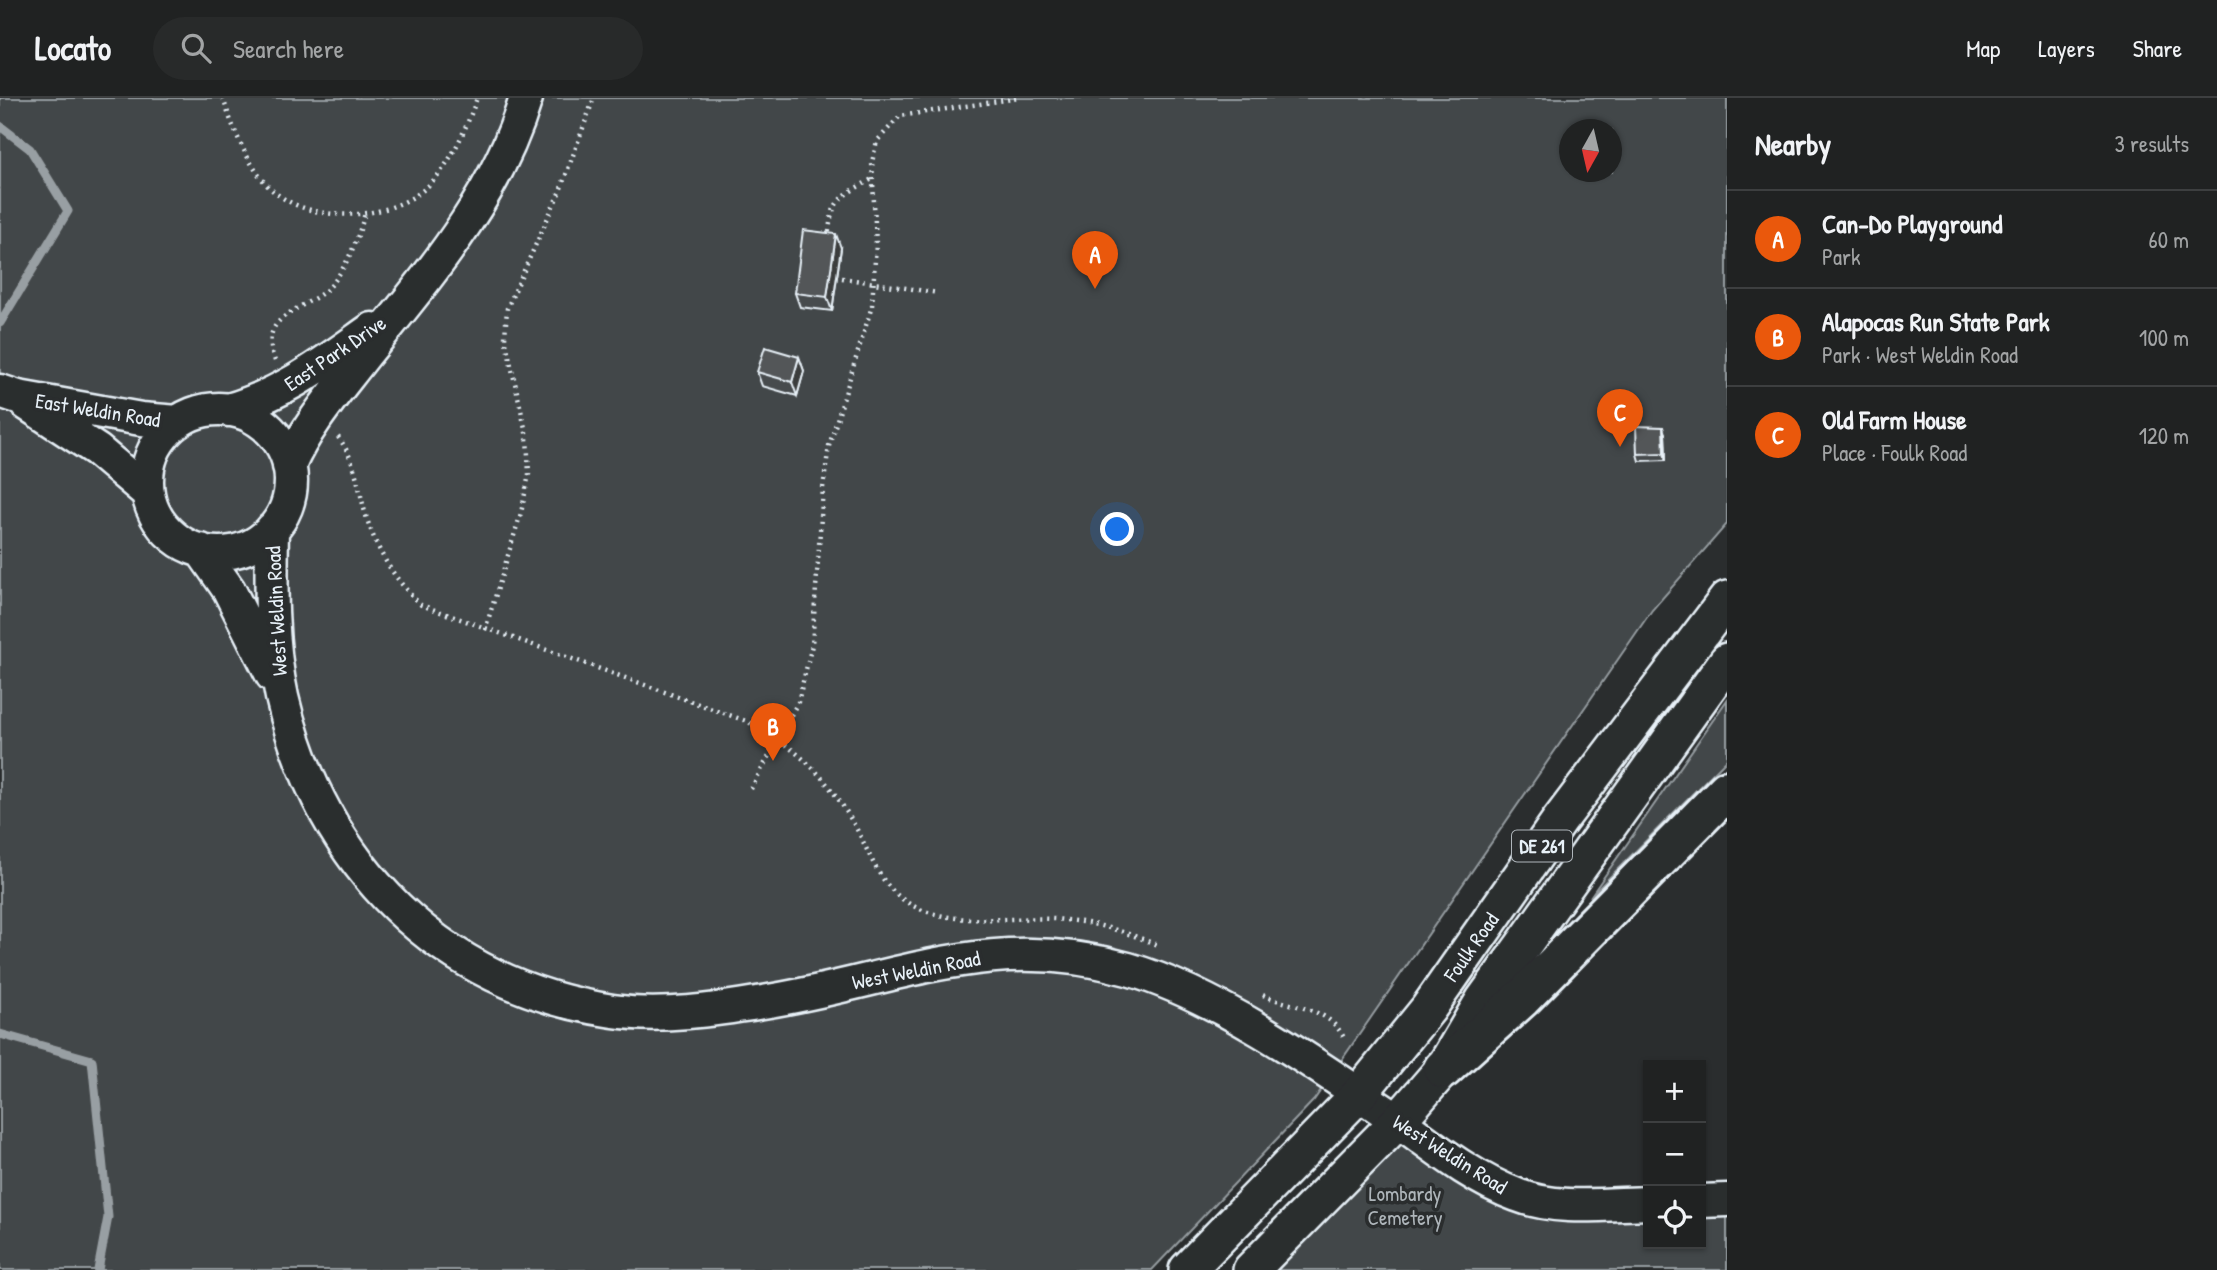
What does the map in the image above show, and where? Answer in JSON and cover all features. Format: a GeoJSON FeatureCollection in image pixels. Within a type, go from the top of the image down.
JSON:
{"type":"FeatureCollection","features":[{"type":"Feature","properties":{"kind":"highway"},"geometry":{"type":"LineString","coordinates":[[1443,1069],[1522,998],[1727,790]]}},
{"type":"Feature","properties":{"kind":"main road","name":"Foulk Road"},"geometry":{"type":"LineString","coordinates":[[1187,1270],[1359,1094],[1427,1009],[1560,820],[1727,599]]}},
{"type":"Feature","properties":{"kind":"main road","name":"Foulk Road"},"geometry":{"type":"LineString","coordinates":[[1251,1270],[1398,1121],[1443,1069],[1483,1000],[1727,661]]}},
{"type":"Feature","properties":{"kind":"street","name":"East Park Drive"},"geometry":{"type":"LineString","coordinates":[[289,466],[300,440],[320,413],[461,234],[482,199],[526,98]]}},
{"type":"Feature","properties":{"kind":"street","name":"East Park Drive"},"geometry":{"type":"LineString","coordinates":[[228,410],[269,397],[293,384],[402,308]]}},
{"type":"Feature","properties":{"kind":"street","name":"East Weldin Road"},"geometry":{"type":"LineString","coordinates":[[9,394],[141,419],[178,422]]}},
{"type":"Feature","properties":{"kind":"street","name":"East Weldin Road"},"geometry":{"type":"LineString","coordinates":[[9,394],[97,450],[148,493]]}},
{"type":"Feature","properties":{"kind":"street"},"geometry":{"type":"LineString","coordinates":[[228,410],[251,417],[268,429],[280,444],[289,466],[289,497],[272,529],[246,548],[226,552],[201,551],[167,531],[156,515],[148,493],[148,471],[153,451],[178,422],[205,411],[228,410]]}},
{"type":"Feature","properties":{"kind":"street","name":"West Weldin Road"},"geometry":{"type":"LineString","coordinates":[[272,529],[274,636],[281,692],[303,767],[334,831],[354,859],[408,920],[463,957],[509,982],[561,1001],[617,1012],[670,1012],[765,1002],[968,956],[1018,953],[1065,956],[1131,970],[1194,993],[1359,1094],[1492,1184],[1519,1196],[1574,1205],[1643,1203]]}},
{"type":"Feature","properties":{"kind":"street","name":"West Weldin Road"},"geometry":{"type":"LineString","coordinates":[[201,551],[229,590],[281,692]]}},
{"type":"Feature","properties":{"kind":"street"},"geometry":{"type":"LineString","coordinates":[[1706,1201],[1727,1200]]}},
{"type":"Feature","properties":{"kind":"path"},"geometry":{"type":"LineString","coordinates":[[223,98],[246,153],[267,185],[302,207],[321,212],[365,213],[411,198],[430,184],[451,158],[477,98]]}},
{"type":"Feature","properties":{"kind":"path"},"geometry":{"type":"LineString","coordinates":[[485,630],[521,513],[528,474],[527,437],[505,338],[507,308],[560,191],[594,98]]}},
{"type":"Feature","properties":{"kind":"path"},"geometry":{"type":"LineString","coordinates":[[751,789],[798,702],[813,646],[823,488],[829,446],[872,306],[872,162],[877,141],[885,128],[900,116],[1019,98]]}},
{"type":"Feature","properties":{"kind":"path"},"geometry":{"type":"LineString","coordinates":[[828,239],[830,216],[838,199],[874,178]]}},
{"type":"Feature","properties":{"kind":"path"},"geometry":{"type":"LineString","coordinates":[[293,384],[277,368],[270,349],[270,334],[279,319],[316,300],[333,283],[352,250],[365,213]]}},
{"type":"Feature","properties":{"kind":"path"},"geometry":{"type":"LineString","coordinates":[[842,278],[938,293]]}},
{"type":"Feature","properties":{"kind":"path"},"geometry":{"type":"LineString","coordinates":[[320,413],[342,442],[355,466],[367,518],[383,559],[400,586],[421,605],[746,721],[779,737],[813,767],[854,823],[878,873],[893,892],[911,904],[954,918],[1068,920],[1161,947]]}},
{"type":"Feature","properties":{"kind":"path"},"geometry":{"type":"LineString","coordinates":[[1257,992],[1284,1004],[1324,1014],[1338,1026],[1343,1038]]}},
{"type":"Feature","properties":{"kind":"green space"},"geometry":{"type":"Polygon","coordinates":[[[0,98],[1727,98],[1727,524],[1652,610],[1314,1100],[1152,1270],[0,1270],[0,98]]]}},
{"type":"Feature","properties":{"kind":"green space"},"geometry":{"type":"Polygon","coordinates":[[[1727,700],[1727,759],[1590,897],[1727,700]]]}},
{"type":"Feature","properties":{"kind":"green space","name":"Lombardy Cemetery"},"geometry":{"type":"Polygon","coordinates":[[[1398,1121],[1491,1184],[1643,1202],[1643,1249],[1706,1249],[1706,1201],[1727,1200],[1727,1270],[1251,1270],[1398,1121]]]}},
{"type":"Feature","properties":{"kind":"building"},"geometry":{"type":"Polygon","coordinates":[[[803,230],[836,234],[827,297],[795,293],[803,230]]]}},
{"type":"Feature","properties":{"kind":"building"},"geometry":{"type":"Polygon","coordinates":[[[765,347],[799,357],[792,382],[757,372],[765,347]]]}},
{"type":"Feature","properties":{"kind":"building"},"geometry":{"type":"Polygon","coordinates":[[[1636,426],[1663,427],[1664,453],[1637,454],[1636,426]]]}},
{"type":"Feature","properties":{"kind":"waterway"},"geometry":{"type":"LineString","coordinates":[[0,126],[30,149],[68,211],[0,323]]}},
{"type":"Feature","properties":{"kind":"waterway"},"geometry":{"type":"LineString","coordinates":[[0,1034],[92,1060],[108,1217],[98,1270]]}},
{"type":"Feature","properties":{"kind":"place","name":"Can-Do Playground"},"geometry":{"type":"Point","coordinates":[1095,289]}},
{"type":"Feature","properties":{"kind":"place","name":"Old Farm House"},"geometry":{"type":"Point","coordinates":[1620,447]}},
{"type":"Feature","properties":{"kind":"place","name":"Alapocas Run State Park"},"geometry":{"type":"Point","coordinates":[773,761]}}]}
